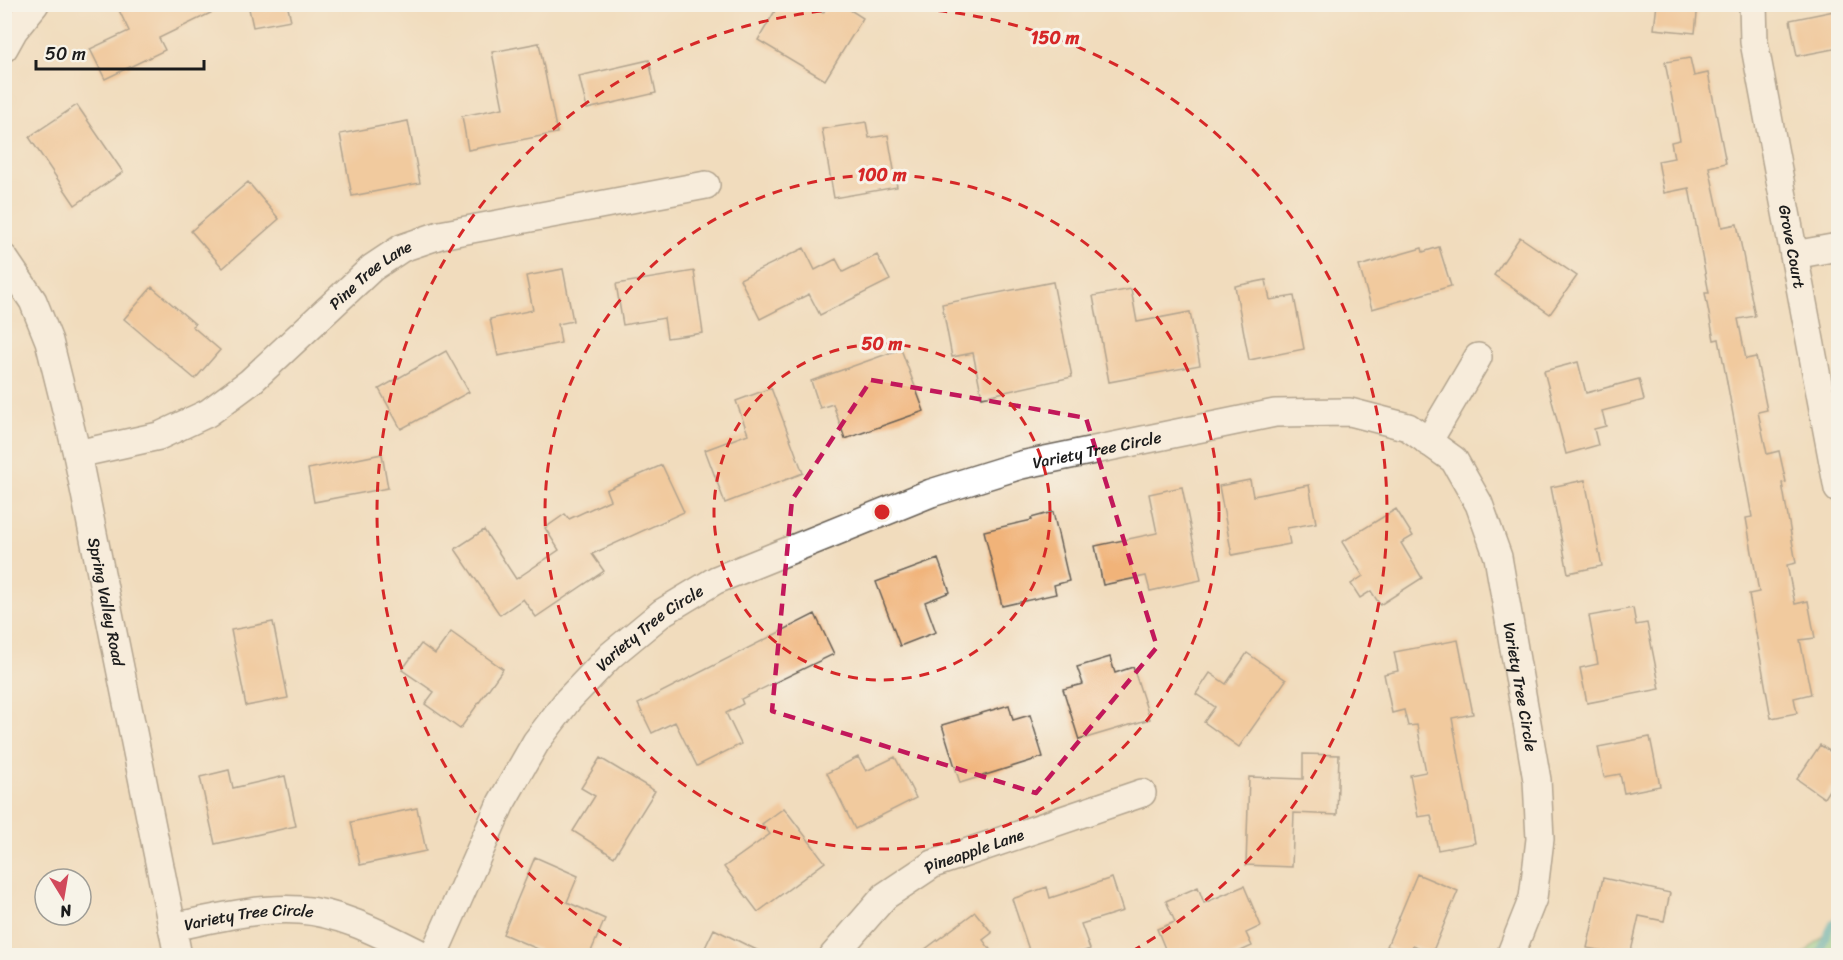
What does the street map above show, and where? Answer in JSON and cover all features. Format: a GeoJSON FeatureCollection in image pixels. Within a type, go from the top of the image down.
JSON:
{"type":"FeatureCollection","features":[{"type":"Feature","properties":{"kind":"street"},"geometry":{"type":"LineString","coordinates":[[4,48],[14,30],[34,4]]}},
{"type":"Feature","properties":{"kind":"street","name":"Grove Court"},"geometry":{"type":"LineString","coordinates":[[1753,4],[1754,42],[1839,489]]}},
{"type":"Feature","properties":{"kind":"street","name":"Pine Tree Lane"},"geometry":{"type":"LineString","coordinates":[[77,454],[159,436],[208,413],[250,382],[372,268],[402,248],[440,235],[706,185]]}},
{"type":"Feature","properties":{"kind":"street"},"geometry":{"type":"LineString","coordinates":[[1794,255],[1839,247]]}},
{"type":"Feature","properties":{"kind":"street","name":"Spring Valley Road"},"geometry":{"type":"LineString","coordinates":[[4,258],[33,301],[49,341],[77,454],[178,956]]}},
{"type":"Feature","properties":{"kind":"street"},"geometry":{"type":"LineString","coordinates":[[1428,442],[1478,357]]}},
{"type":"Feature","properties":{"kind":"street","name":"Variety Tree Circle"},"geometry":{"type":"LineString","coordinates":[[433,956],[501,803],[548,725],[567,700],[611,655],[663,612],[716,580],[931,493],[1021,465],[1275,413],[1350,412],[1408,427],[1454,459],[1479,504],[1498,557],[1537,780],[1540,839],[1533,898],[1510,956]]}},
{"type":"Feature","properties":{"kind":"street","name":"Pineapple Lane"},"geometry":{"type":"LineString","coordinates":[[833,956],[885,896],[933,864],[1142,793]]}},
{"type":"Feature","properties":{"kind":"street","name":"Variety Tree Circle"},"geometry":{"type":"LineString","coordinates":[[172,927],[255,911],[302,910],[360,925],[424,956]]}},
{"type":"Feature","properties":{"kind":"highlighted area"},"geometry":{"type":"Polygon","coordinates":[[[871,380],[1086,418],[1157,647],[1036,793],[772,711],[792,500],[871,380]]]}},
{"type":"Feature","properties":{"kind":"green space"},"geometry":{"type":"Polygon","coordinates":[[[1838,923],[1838,955],[1802,955],[1838,923]]]}},
{"type":"Feature","properties":{"kind":"building"},"geometry":{"type":"Polygon","coordinates":[[[116,4],[229,4],[159,38],[165,50],[105,79],[90,49],[129,31],[116,4]]]}},
{"type":"Feature","properties":{"kind":"building"},"geometry":{"type":"Polygon","coordinates":[[[248,4],[287,4],[291,20],[253,27],[248,4]]]}},
{"type":"Feature","properties":{"kind":"building"},"geometry":{"type":"Polygon","coordinates":[[[779,4],[810,4],[823,13],[829,4],[841,4],[863,18],[825,80],[758,40],[779,4]]]}},
{"type":"Feature","properties":{"kind":"building"},"geometry":{"type":"Polygon","coordinates":[[[1657,4],[1698,4],[1695,33],[1654,29],[1657,4]]]}},
{"type":"Feature","properties":{"kind":"building"},"geometry":{"type":"Polygon","coordinates":[[[1839,10],[1839,48],[1797,56],[1790,20],[1839,10]]]}},
{"type":"Feature","properties":{"kind":"building"},"geometry":{"type":"Polygon","coordinates":[[[539,43],[557,133],[468,150],[462,116],[503,108],[492,52],[539,43]]]}},
{"type":"Feature","properties":{"kind":"building"},"geometry":{"type":"Polygon","coordinates":[[[1690,58],[1694,76],[1708,73],[1726,163],[1709,167],[1722,227],[1737,224],[1755,316],[1738,319],[1746,359],[1756,357],[1767,410],[1758,412],[1767,454],[1779,451],[1786,482],[1782,483],[1796,563],[1787,565],[1795,604],[1808,601],[1815,638],[1800,640],[1811,694],[1794,698],[1797,713],[1771,718],[1749,594],[1759,592],[1746,518],[1752,517],[1719,339],[1714,340],[1705,293],[1709,293],[1689,188],[1664,193],[1658,161],[1674,158],[1671,142],[1680,140],[1665,62],[1690,58]]]}},
{"type":"Feature","properties":{"kind":"building"},"geometry":{"type":"Polygon","coordinates":[[[649,60],[656,93],[587,109],[579,76],[649,60]]]}},
{"type":"Feature","properties":{"kind":"building"},"geometry":{"type":"Polygon","coordinates":[[[77,105],[123,172],[75,205],[29,137],[77,105]]]}},
{"type":"Feature","properties":{"kind":"building"},"geometry":{"type":"Polygon","coordinates":[[[408,121],[420,183],[352,196],[340,134],[408,121]]]}},
{"type":"Feature","properties":{"kind":"building"},"geometry":{"type":"Polygon","coordinates":[[[866,122],[869,138],[888,135],[897,187],[834,198],[822,129],[866,122]]]}},
{"type":"Feature","properties":{"kind":"building"},"geometry":{"type":"Polygon","coordinates":[[[248,182],[279,219],[223,268],[191,231],[248,182]]]}},
{"type":"Feature","properties":{"kind":"building"},"geometry":{"type":"Polygon","coordinates":[[[1520,237],[1577,276],[1550,314],[1494,275],[1520,237]]]}},
{"type":"Feature","properties":{"kind":"building"},"geometry":{"type":"Polygon","coordinates":[[[1439,247],[1451,286],[1372,309],[1359,266],[1422,248],[1423,252],[1439,247]]]}},
{"type":"Feature","properties":{"kind":"building"},"geometry":{"type":"Polygon","coordinates":[[[804,248],[815,270],[836,259],[843,272],[877,255],[890,280],[820,315],[809,294],[760,319],[740,279],[804,248]]]}},
{"type":"Feature","properties":{"kind":"building"},"geometry":{"type":"Polygon","coordinates":[[[563,269],[573,321],[558,324],[561,343],[498,356],[490,319],[533,310],[526,276],[563,269]]]}},
{"type":"Feature","properties":{"kind":"building"},"geometry":{"type":"Polygon","coordinates":[[[694,271],[703,333],[667,338],[664,318],[623,325],[616,284],[694,271]]]}},
{"type":"Feature","properties":{"kind":"building"},"geometry":{"type":"Polygon","coordinates":[[[1266,280],[1270,300],[1294,296],[1304,349],[1249,360],[1235,286],[1266,280]]]}},
{"type":"Feature","properties":{"kind":"building"},"geometry":{"type":"Polygon","coordinates":[[[1053,282],[1072,377],[982,397],[973,353],[952,357],[942,304],[1053,282]]]}},
{"type":"Feature","properties":{"kind":"building"},"geometry":{"type":"Polygon","coordinates":[[[152,287],[195,324],[192,326],[220,350],[195,379],[124,319],[152,287]]]}},
{"type":"Feature","properties":{"kind":"building"},"geometry":{"type":"Polygon","coordinates":[[[1131,289],[1137,322],[1190,312],[1200,365],[1109,382],[1093,296],[1131,289]]]}},
{"type":"Feature","properties":{"kind":"building"},"geometry":{"type":"Polygon","coordinates":[[[901,349],[924,411],[845,439],[833,404],[820,408],[811,381],[901,349]]]}},
{"type":"Feature","properties":{"kind":"building"},"geometry":{"type":"Polygon","coordinates":[[[446,351],[469,392],[401,429],[379,389],[446,351]]]}},
{"type":"Feature","properties":{"kind":"building"},"geometry":{"type":"Polygon","coordinates":[[[1578,362],[1586,393],[1639,379],[1644,400],[1602,411],[1606,426],[1594,429],[1598,445],[1566,454],[1544,371],[1578,362]]]}},
{"type":"Feature","properties":{"kind":"building"},"geometry":{"type":"Polygon","coordinates":[[[771,388],[803,473],[725,503],[705,450],[748,434],[736,401],[771,388]]]}},
{"type":"Feature","properties":{"kind":"building"},"geometry":{"type":"Polygon","coordinates":[[[382,454],[388,488],[314,502],[308,469],[382,454]]]}},
{"type":"Feature","properties":{"kind":"building"},"geometry":{"type":"Polygon","coordinates":[[[662,465],[684,512],[592,554],[604,571],[536,617],[523,599],[500,615],[455,549],[484,530],[516,579],[559,550],[545,528],[565,514],[569,519],[610,500],[606,490],[662,465]]]}},
{"type":"Feature","properties":{"kind":"building"},"geometry":{"type":"Polygon","coordinates":[[[1250,480],[1253,496],[1309,485],[1316,523],[1287,528],[1290,544],[1232,555],[1219,486],[1250,480]]]}},
{"type":"Feature","properties":{"kind":"building"},"geometry":{"type":"Polygon","coordinates":[[[1585,480],[1602,566],[1568,573],[1551,487],[1585,480]]]}},
{"type":"Feature","properties":{"kind":"building"},"geometry":{"type":"Polygon","coordinates":[[[1182,487],[1201,580],[1150,591],[1146,576],[1103,585],[1095,546],[1157,533],[1149,494],[1182,487]]]}},
{"type":"Feature","properties":{"kind":"building"},"geometry":{"type":"Polygon","coordinates":[[[1396,509],[1413,536],[1401,543],[1422,578],[1380,605],[1371,591],[1360,598],[1351,584],[1363,576],[1342,542],[1396,509]]]}},
{"type":"Feature","properties":{"kind":"building"},"geometry":{"type":"Polygon","coordinates":[[[1053,512],[1069,581],[1054,585],[1056,594],[1002,606],[984,531],[1032,520],[1031,518],[1053,512]]]}},
{"type":"Feature","properties":{"kind":"building"},"geometry":{"type":"Polygon","coordinates":[[[938,559],[950,592],[925,602],[936,632],[900,646],[876,582],[938,559]]]}},
{"type":"Feature","properties":{"kind":"building"},"geometry":{"type":"Polygon","coordinates":[[[1633,608],[1636,625],[1647,623],[1660,689],[1587,703],[1580,668],[1598,664],[1589,616],[1633,608]]]}},
{"type":"Feature","properties":{"kind":"building"},"geometry":{"type":"Polygon","coordinates":[[[815,614],[834,654],[741,699],[743,704],[726,713],[741,744],[697,766],[675,722],[652,733],[638,704],[815,614]]]}},
{"type":"Feature","properties":{"kind":"building"},"geometry":{"type":"Polygon","coordinates":[[[273,622],[288,698],[246,706],[231,630],[273,622]]]}},
{"type":"Feature","properties":{"kind":"building"},"geometry":{"type":"Polygon","coordinates":[[[451,632],[503,669],[460,729],[425,704],[434,692],[402,670],[421,644],[435,654],[451,632]]]}},
{"type":"Feature","properties":{"kind":"building"},"geometry":{"type":"Polygon","coordinates":[[[1458,640],[1473,714],[1452,718],[1475,843],[1438,850],[1431,815],[1418,817],[1410,775],[1426,772],[1417,725],[1408,726],[1404,710],[1392,713],[1384,674],[1398,671],[1394,652],[1458,640]]]}},
{"type":"Feature","properties":{"kind":"building"},"geometry":{"type":"Polygon","coordinates":[[[1247,653],[1286,680],[1239,747],[1204,722],[1215,707],[1196,694],[1210,673],[1226,684],[1247,653]]]}},
{"type":"Feature","properties":{"kind":"building"},"geometry":{"type":"Polygon","coordinates":[[[1110,657],[1115,673],[1133,667],[1150,719],[1079,740],[1063,689],[1083,684],[1077,667],[1110,657]]]}},
{"type":"Feature","properties":{"kind":"building"},"geometry":{"type":"Polygon","coordinates":[[[1009,705],[1013,720],[1030,715],[1043,757],[960,783],[942,725],[1009,705]]]}},
{"type":"Feature","properties":{"kind":"building"},"geometry":{"type":"Polygon","coordinates":[[[1650,737],[1660,786],[1624,793],[1620,774],[1604,777],[1598,747],[1650,737]]]}},
{"type":"Feature","properties":{"kind":"building"},"geometry":{"type":"Polygon","coordinates":[[[1820,745],[1839,757],[1839,792],[1831,787],[1824,798],[1797,779],[1820,745]]]}},
{"type":"Feature","properties":{"kind":"building"},"geometry":{"type":"Polygon","coordinates":[[[1303,754],[1339,755],[1337,815],[1294,813],[1292,867],[1246,865],[1249,777],[1303,779],[1303,754]]]}},
{"type":"Feature","properties":{"kind":"building"},"geometry":{"type":"Polygon","coordinates":[[[858,757],[866,771],[895,757],[916,798],[855,829],[827,773],[858,757]]]}},
{"type":"Feature","properties":{"kind":"building"},"geometry":{"type":"Polygon","coordinates":[[[600,758],[655,791],[614,857],[573,831],[595,796],[581,788],[600,758]]]}},
{"type":"Feature","properties":{"kind":"building"},"geometry":{"type":"Polygon","coordinates":[[[229,770],[233,788],[285,776],[296,826],[215,844],[200,777],[229,770]]]}},
{"type":"Feature","properties":{"kind":"building"},"geometry":{"type":"Polygon","coordinates":[[[417,808],[426,851],[360,865],[351,822],[417,808]]]}},
{"type":"Feature","properties":{"kind":"building"},"geometry":{"type":"Polygon","coordinates":[[[784,808],[825,862],[758,912],[724,867],[770,834],[762,824],[784,808]]]}},
{"type":"Feature","properties":{"kind":"building"},"geometry":{"type":"Polygon","coordinates":[[[535,857],[578,876],[567,902],[605,919],[589,956],[554,956],[503,934],[535,857]]]}},
{"type":"Feature","properties":{"kind":"building"},"geometry":{"type":"Polygon","coordinates":[[[1417,874],[1458,891],[1432,953],[1413,945],[1409,955],[1387,946],[1417,874]]]}},
{"type":"Feature","properties":{"kind":"building"},"geometry":{"type":"Polygon","coordinates":[[[1112,878],[1123,911],[1081,924],[1090,949],[1071,956],[1031,956],[1012,899],[1047,887],[1050,898],[1112,878]]]}},
{"type":"Feature","properties":{"kind":"building"},"geometry":{"type":"Polygon","coordinates":[[[1603,878],[1670,893],[1664,921],[1639,916],[1630,956],[1587,948],[1603,878]]]}},
{"type":"Feature","properties":{"kind":"building"},"geometry":{"type":"Polygon","coordinates":[[[1244,886],[1261,926],[1246,933],[1252,946],[1230,956],[1168,956],[1157,929],[1175,922],[1166,901],[1198,887],[1204,903],[1244,886]]]}},
{"type":"Feature","properties":{"kind":"building"},"geometry":{"type":"Polygon","coordinates":[[[975,912],[992,933],[983,940],[995,956],[916,956],[975,912]]]}},
{"type":"Feature","properties":{"kind":"building"},"geometry":{"type":"Polygon","coordinates":[[[714,929],[769,956],[701,956],[714,929]]]}},
{"type":"Feature","properties":{"kind":"waterway"},"geometry":{"type":"LineString","coordinates":[[1818,956],[1832,923],[1838,918]]}}]}
